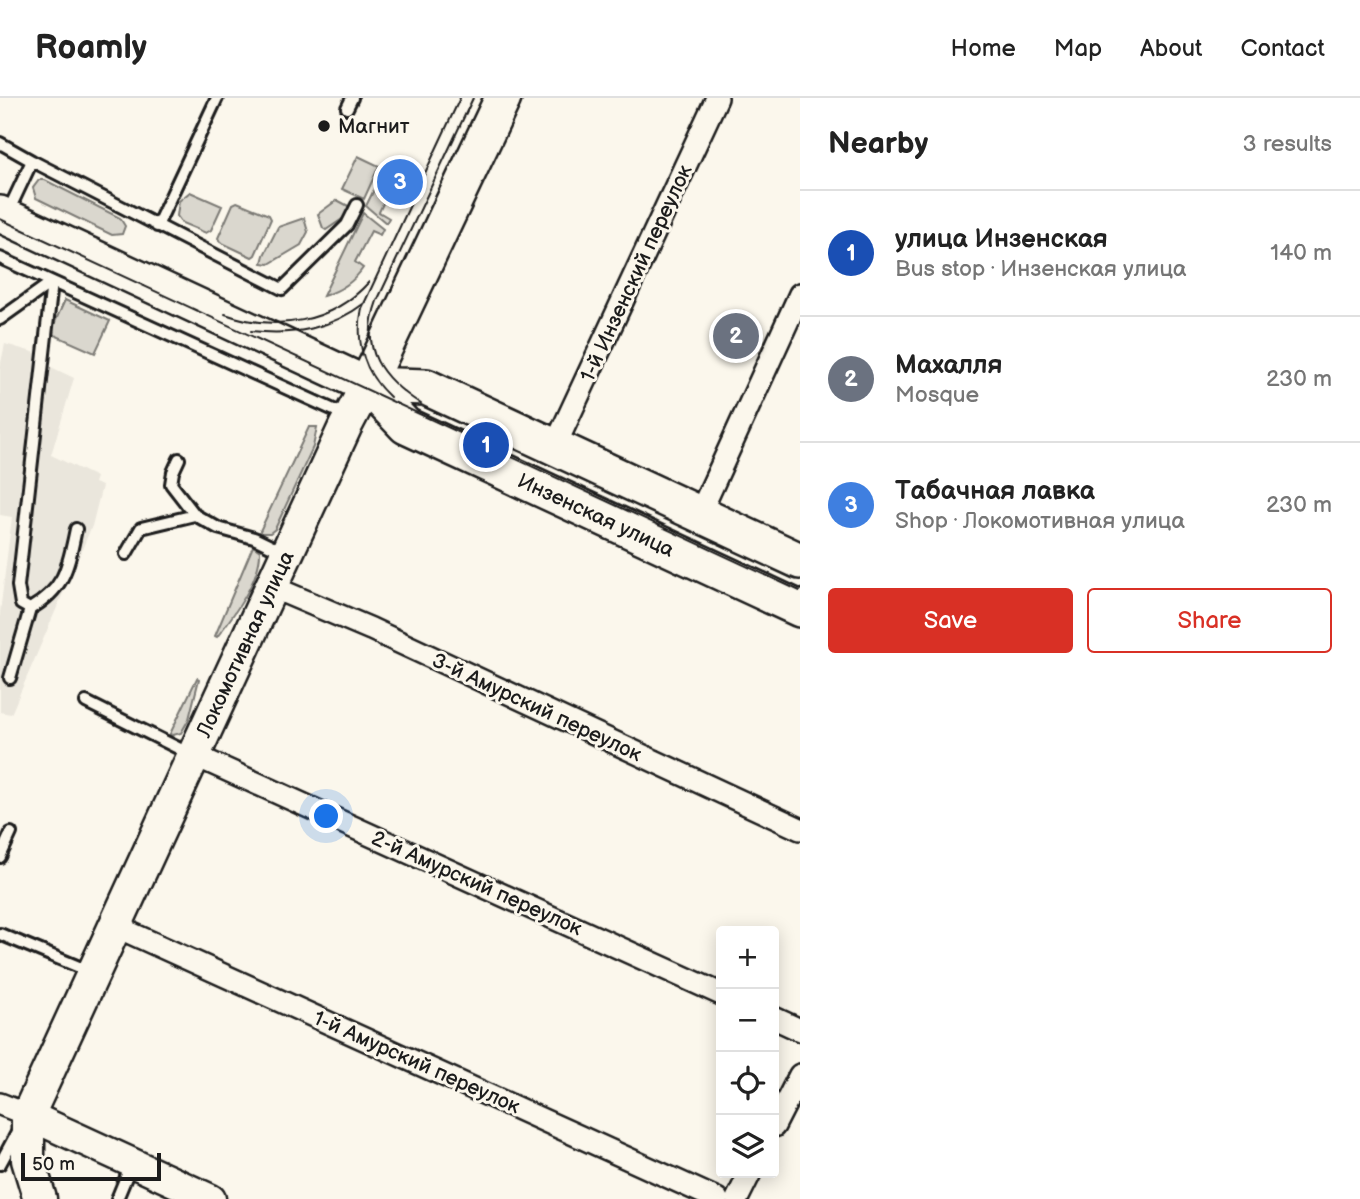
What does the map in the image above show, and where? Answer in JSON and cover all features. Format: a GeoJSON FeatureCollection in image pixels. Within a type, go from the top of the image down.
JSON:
{"type":"FeatureCollection","features":[{"type":"Feature","properties":{"kind":"main road","name":"Локомотивная улица"},"geometry":{"type":"LineString","coordinates":[[40,1199],[14,1110],[94,973],[350,418],[503,98]]}},
{"type":"Feature","properties":{"kind":"main road","name":"Инзенская улица"},"geometry":{"type":"LineString","coordinates":[[3,215],[367,385],[406,426],[800,609]]}},
{"type":"Feature","properties":{"kind":"main road","name":"Инзенская улица"},"geometry":{"type":"LineString","coordinates":[[367,385],[426,387],[800,561]]}},
{"type":"Feature","properties":{"kind":"street","name":"1-й Инзенский переулок"},"geometry":{"type":"LineString","coordinates":[[554,448],[717,98]]}},
{"type":"Feature","properties":{"kind":"street"},"geometry":{"type":"LineString","coordinates":[[699,514],[800,294]]}},
{"type":"Feature","properties":{"kind":"street","name":"3-й Амурский переулок"},"geometry":{"type":"LineString","coordinates":[[272,587],[371,629],[800,829]]}},
{"type":"Feature","properties":{"kind":"street","name":"2-й Амурский переулок"},"geometry":{"type":"LineString","coordinates":[[194,755],[716,992]]}},
{"type":"Feature","properties":{"kind":"street","name":"1-й Амурский переулок"},"geometry":{"type":"LineString","coordinates":[[115,926],[718,1199]]}},
{"type":"Feature","properties":{"kind":"street"},"geometry":{"type":"LineString","coordinates":[[779,1020],[800,1030]]}},
{"type":"Feature","properties":{"kind":"street"},"geometry":{"type":"LineString","coordinates":[[779,1116],[800,1075]]}},
{"type":"Feature","properties":{"kind":"street"},"geometry":{"type":"LineString","coordinates":[[14,1110],[211,1199]]}},
{"type":"Feature","properties":{"kind":"street"},"geometry":{"type":"LineString","coordinates":[[737,1199],[748,1178]]}},
{"type":"Feature","properties":{"kind":"lane"},"geometry":{"type":"LineString","coordinates":[[157,226],[217,98]]}},
{"type":"Feature","properties":{"kind":"lane"},"geometry":{"type":"LineString","coordinates":[[0,143],[282,289],[347,225],[357,205]]}},
{"type":"Feature","properties":{"kind":"lane"},"geometry":{"type":"LineString","coordinates":[[3,215],[32,160]]}},
{"type":"Feature","properties":{"kind":"lane"},"geometry":{"type":"LineString","coordinates":[[0,258],[350,418]]}},
{"type":"Feature","properties":{"kind":"lane"},"geometry":{"type":"LineString","coordinates":[[0,319],[52,282]]}},
{"type":"Feature","properties":{"kind":"lane"},"geometry":{"type":"LineString","coordinates":[[30,609],[21,604],[18,586],[52,282]]}},
{"type":"Feature","properties":{"kind":"lane"},"geometry":{"type":"LineString","coordinates":[[179,459],[171,484],[195,515],[218,528],[254,538],[287,554]]}},
{"type":"Feature","properties":{"kind":"lane"},"geometry":{"type":"LineString","coordinates":[[126,554],[141,528],[195,515]]}},
{"type":"Feature","properties":{"kind":"lane"},"geometry":{"type":"LineString","coordinates":[[10,678],[30,609],[44,601],[66,574],[76,529]]}},
{"type":"Feature","properties":{"kind":"lane"},"geometry":{"type":"LineString","coordinates":[[86,702],[194,755]]}},
{"type":"Feature","properties":{"kind":"lane"},"geometry":{"type":"LineString","coordinates":[[0,857],[11,833]]}},
{"type":"Feature","properties":{"kind":"lane"},"geometry":{"type":"LineString","coordinates":[[0,934],[94,973]]}},
{"type":"Feature","properties":{"kind":"lane"},"geometry":{"type":"LineString","coordinates":[[0,1164],[14,1110]]}},
{"type":"Feature","properties":{"kind":"lane"},"geometry":{"type":"LineString","coordinates":[[117,1199],[132,1163]]}},
{"type":"Feature","properties":{"kind":"shaded area"},"geometry":{"type":"Polygon","coordinates":[[[358,156],[379,166],[364,199],[342,189],[358,156]]]}},
{"type":"Feature","properties":{"kind":"shaded area"},"geometry":{"type":"Polygon","coordinates":[[[385,167],[397,173],[379,212],[389,218],[386,223],[366,206],[385,167]]]}},
{"type":"Feature","properties":{"kind":"shaded area"},"geometry":{"type":"Polygon","coordinates":[[[39,180],[45,180],[120,218],[125,226],[122,234],[112,235],[36,198],[33,188],[39,180]]]}},
{"type":"Feature","properties":{"kind":"shaded area"},"geometry":{"type":"Polygon","coordinates":[[[190,192],[222,206],[211,230],[206,233],[182,223],[177,216],[179,201],[190,192]]]}},
{"type":"Feature","properties":{"kind":"shaded area"},"geometry":{"type":"Polygon","coordinates":[[[337,200],[352,208],[348,215],[326,230],[318,214],[337,200]]]}},
{"type":"Feature","properties":{"kind":"shaded area"},"geometry":{"type":"Polygon","coordinates":[[[237,202],[269,215],[271,219],[252,257],[220,242],[218,238],[233,204],[237,202]]]}},
{"type":"Feature","properties":{"kind":"shaded area"},"geometry":{"type":"Polygon","coordinates":[[[363,213],[383,229],[380,235],[371,231],[355,262],[363,268],[355,278],[340,289],[323,296],[363,213]]]}},
{"type":"Feature","properties":{"kind":"shaded area"},"geometry":{"type":"Polygon","coordinates":[[[304,218],[308,232],[301,245],[269,264],[262,263],[278,227],[304,218]]]}},
{"type":"Feature","properties":{"kind":"shaded area"},"geometry":{"type":"Polygon","coordinates":[[[65,300],[110,321],[95,353],[50,333],[65,300]]]}},
{"type":"Feature","properties":{"kind":"shaded area"},"geometry":{"type":"Polygon","coordinates":[[[5,344],[43,355],[51,367],[74,378],[51,455],[96,477],[94,483],[102,486],[92,526],[11,714],[0,712],[0,612],[12,517],[0,515],[0,367],[5,344]]]}},
{"type":"Feature","properties":{"kind":"shaded area"},"geometry":{"type":"Polygon","coordinates":[[[309,427],[317,427],[313,447],[275,529],[270,533],[259,533],[309,427]]]}},
{"type":"Feature","properties":{"kind":"shaded area"},"geometry":{"type":"Polygon","coordinates":[[[253,546],[260,551],[256,573],[245,597],[217,637],[215,636],[253,546]]]}},
{"type":"Feature","properties":{"kind":"shaded area"},"geometry":{"type":"Polygon","coordinates":[[[197,678],[199,679],[189,719],[181,733],[169,736],[197,678]]]}},
{"type":"Feature","properties":{"kind":"tram line"},"geometry":{"type":"LineString","coordinates":[[390,397],[374,378],[364,356],[360,333],[362,308],[460,98]]}},
{"type":"Feature","properties":{"kind":"tram line"},"geometry":{"type":"LineString","coordinates":[[421,404],[395,384],[377,361],[372,348],[372,318],[377,301],[473,98]]}},
{"type":"Feature","properties":{"kind":"tram line"},"geometry":{"type":"LineString","coordinates":[[0,219],[800,591]]}},
{"type":"Feature","properties":{"kind":"tram line"},"geometry":{"type":"LineString","coordinates":[[225,314],[264,322],[302,320],[338,307],[369,282]]}},
{"type":"Feature","properties":{"kind":"tram line"},"geometry":{"type":"LineString","coordinates":[[251,331],[282,332],[312,328],[339,319],[366,302]]}},
{"type":"Feature","properties":{"kind":"place","name":"Магнит"},"geometry":{"type":"Point","coordinates":[324,126]}},
{"type":"Feature","properties":{"kind":"place","name":"Табачная лавка"},"geometry":{"type":"Point","coordinates":[400,182]}},
{"type":"Feature","properties":{"kind":"place","name":"Махалля"},"geometry":{"type":"Point","coordinates":[736,336]}},
{"type":"Feature","properties":{"kind":"place","name":"улица Инзенская"},"geometry":{"type":"Point","coordinates":[486,445]}}]}
